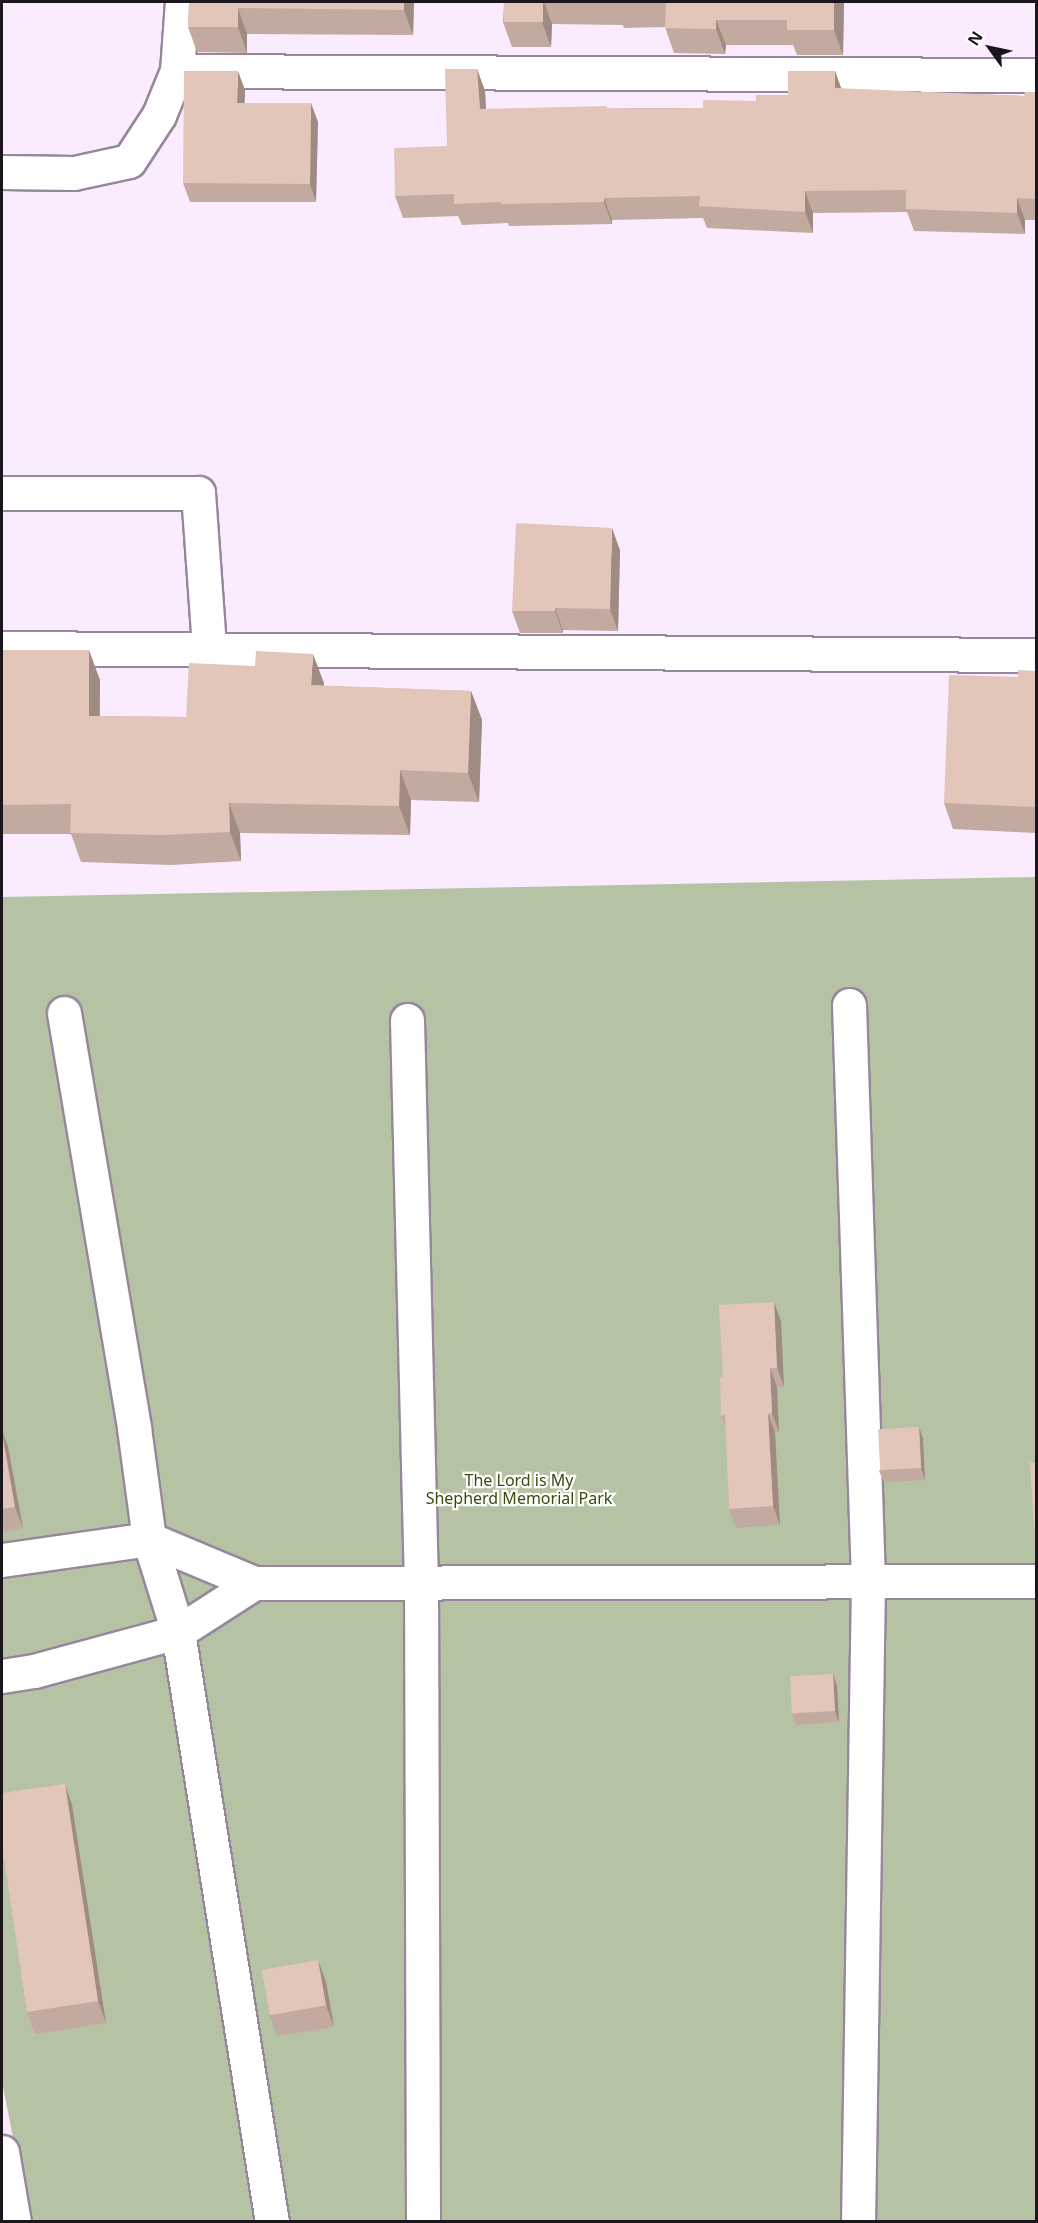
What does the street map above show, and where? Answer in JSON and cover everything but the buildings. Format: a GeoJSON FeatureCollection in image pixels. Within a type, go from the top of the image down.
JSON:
{"type":"FeatureCollection","features":[{"type":"Feature","properties":{"kind":"street"},"geometry":{"type":"LineString","coordinates":[[2,172],[74,173],[129,161],[159,116],[177,71],[182,2]]}},
{"type":"Feature","properties":{"kind":"street"},"geometry":{"type":"LineString","coordinates":[[177,71],[1036,75]]}},
{"type":"Feature","properties":{"kind":"street"},"geometry":{"type":"LineString","coordinates":[[2,493],[198,493],[209,648]]}},
{"type":"Feature","properties":{"kind":"street"},"geometry":{"type":"LineString","coordinates":[[2,648],[1036,655]]}},
{"type":"Feature","properties":{"kind":"street"},"geometry":{"type":"LineString","coordinates":[[849,1005],[868,1581],[858,2222]]}},
{"type":"Feature","properties":{"kind":"street"},"geometry":{"type":"LineString","coordinates":[[64,1013],[134,1428],[149,1539],[178,1632],[273,2222]]}},
{"type":"Feature","properties":{"kind":"street"},"geometry":{"type":"LineString","coordinates":[[407,1020],[422,1584],[423,2222]]}},
{"type":"Feature","properties":{"kind":"street"},"geometry":{"type":"LineString","coordinates":[[2,1560],[149,1539],[254,1583],[1036,1581]]}},
{"type":"Feature","properties":{"kind":"street"},"geometry":{"type":"LineString","coordinates":[[2,1676],[34,1671],[178,1632],[254,1583]]}},
{"type":"Feature","properties":{"kind":"street"},"geometry":{"type":"LineString","coordinates":[[2,2152],[14,2222]]}},
{"type":"Feature","properties":{"kind":"green space","name":"The Lord is My Shepherd Memorial Park"},"geometry":{"type":"Polygon","coordinates":[[[1036,877],[1036,2221],[29,2221],[2,2081],[2,897],[1036,877]]]}}]}
